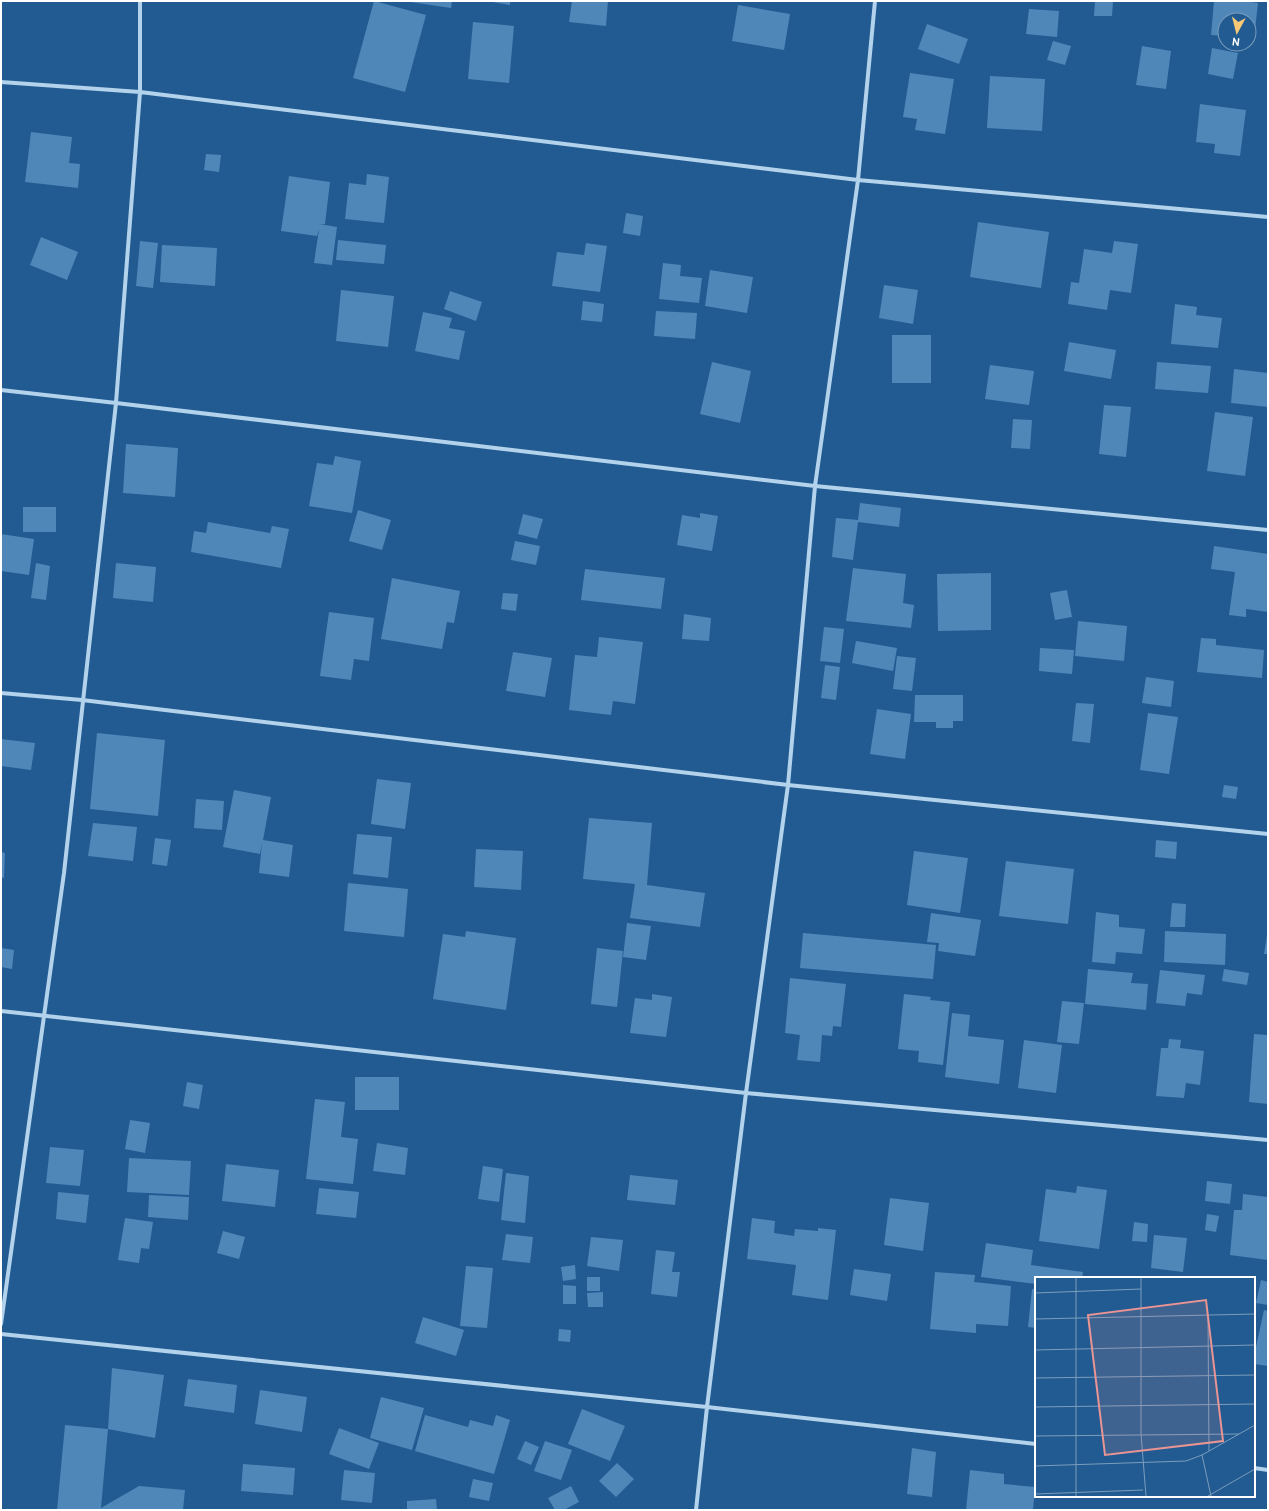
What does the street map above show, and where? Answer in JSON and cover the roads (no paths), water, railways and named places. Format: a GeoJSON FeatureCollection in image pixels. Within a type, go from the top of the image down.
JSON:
{"type":"FeatureCollection","features":[{"type":"Feature","properties":{"kind":"street"},"geometry":{"type":"LineString","coordinates":[[1,1324],[64,873],[116,403],[140,92],[140,1]]}},
{"type":"Feature","properties":{"kind":"street"},"geometry":{"type":"LineString","coordinates":[[696,1510],[707,1407],[746,1093],[788,785],[816,486],[858,180],[875,1]]}},
{"type":"Feature","properties":{"kind":"street"},"geometry":{"type":"LineString","coordinates":[[1,82],[140,92],[858,180],[1268,216]]}},
{"type":"Feature","properties":{"kind":"street"},"geometry":{"type":"LineString","coordinates":[[1,390],[816,486],[1268,530]]}},
{"type":"Feature","properties":{"kind":"street"},"geometry":{"type":"LineString","coordinates":[[1,693],[82,700],[788,785],[1268,834]]}},
{"type":"Feature","properties":{"kind":"street"},"geometry":{"type":"LineString","coordinates":[[1,1012],[746,1093],[1268,1140]]}},
{"type":"Feature","properties":{"kind":"street"},"geometry":{"type":"LineString","coordinates":[[1,1334],[707,1407],[1035,1444]]}},
{"type":"Feature","properties":{"kind":"street"},"geometry":{"type":"LineString","coordinates":[[1255,1468],[1268,1470]]}}]}
